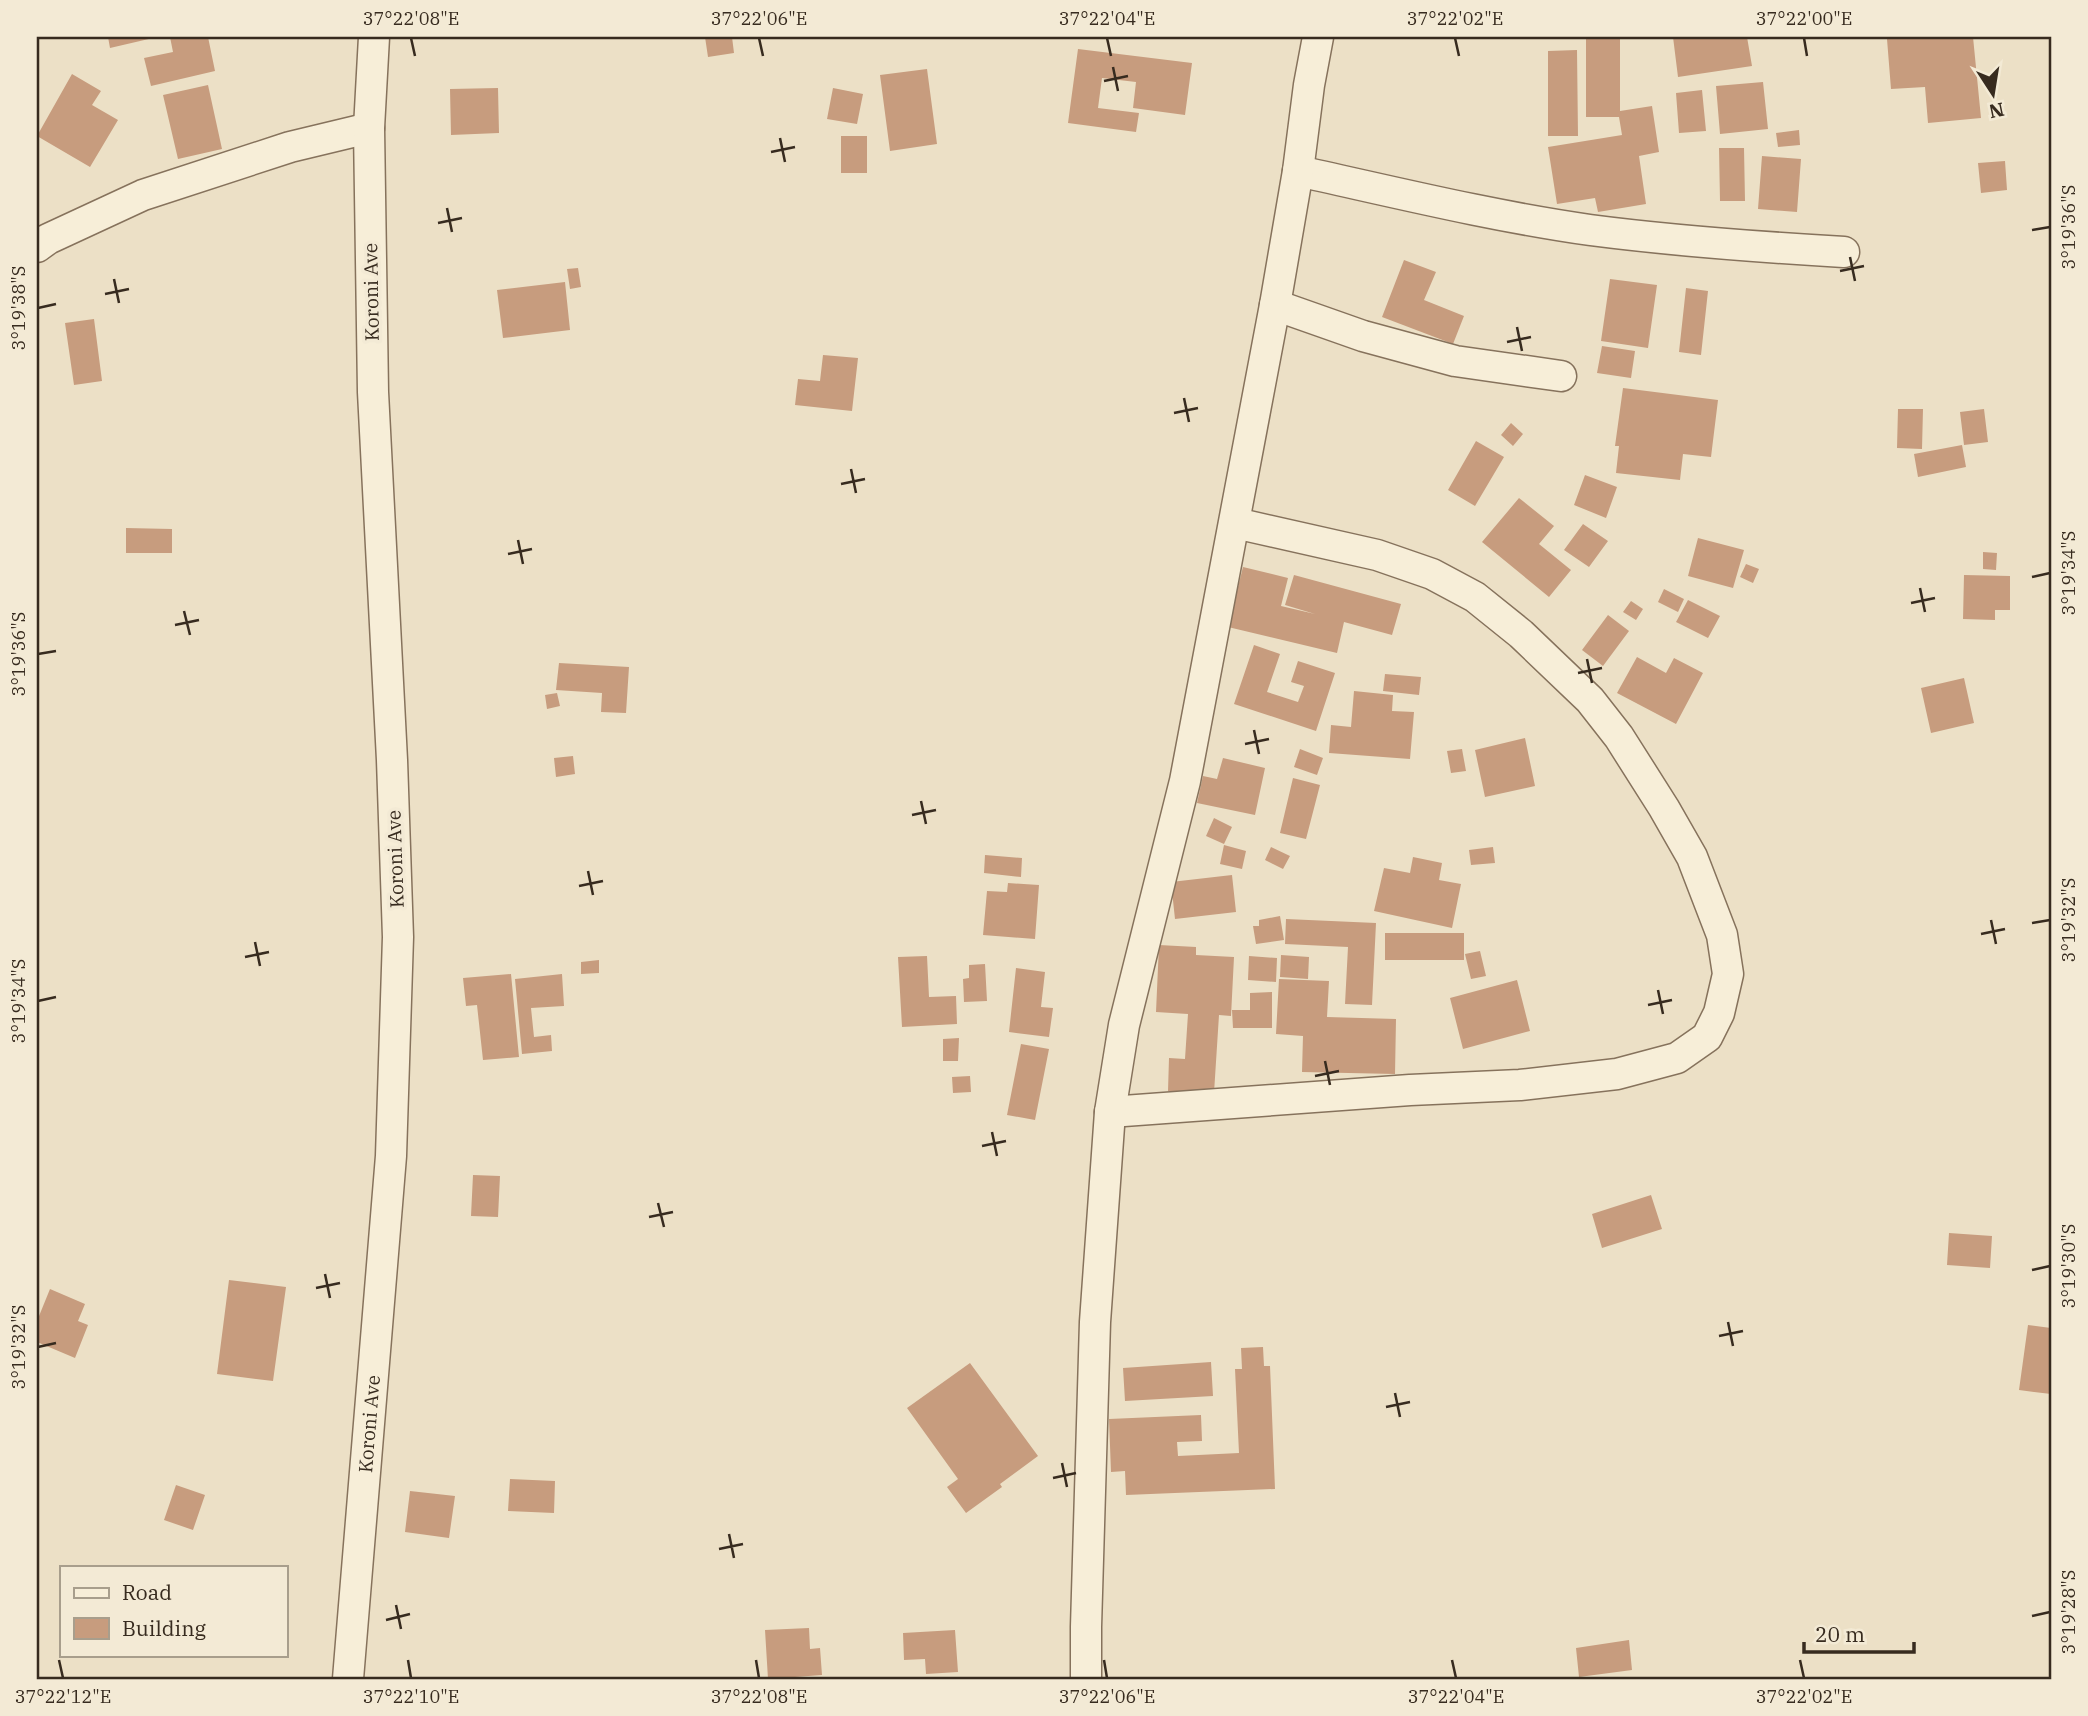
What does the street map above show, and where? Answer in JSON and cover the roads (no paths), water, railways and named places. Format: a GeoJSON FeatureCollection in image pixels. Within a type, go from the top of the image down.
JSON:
{"type":"FeatureCollection","features":[{"type":"Feature","properties":{"kind":"street","name":"Koroni Ave"},"geometry":{"type":"LineString","coordinates":[[348,1679],[391,1156],[398,937],[392,760],[373,392],[369,128],[374,37]]}},
{"type":"Feature","properties":{"kind":"street"},"geometry":{"type":"LineString","coordinates":[[1086,1679],[1096,1322],[1110,1112],[1124,1025],[1185,781],[1235,523],[1275,305],[1318,37]]}},
{"type":"Feature","properties":{"kind":"street"},"geometry":{"type":"LineString","coordinates":[[37,247],[48,239],[143,195],[290,147],[369,128]]}},
{"type":"Feature","properties":{"kind":"street"},"geometry":{"type":"LineString","coordinates":[[1297,171],[1409,196],[1588,229],[1725,246],[1844,251]]}},
{"type":"Feature","properties":{"kind":"street"},"geometry":{"type":"LineString","coordinates":[[1275,305],[1363,336],[1455,361],[1561,376]]}},
{"type":"Feature","properties":{"kind":"street"},"geometry":{"type":"LineString","coordinates":[[1110,1112],[1396,1091],[1520,1085],[1617,1074],[1677,1058],[1707,1037],[1719,1013],[1728,974],[1723,935],[1692,858],[1664,808],[1619,737],[1590,700],[1521,634],[1475,597],[1432,574],[1363,552],[1235,523]]}}]}
